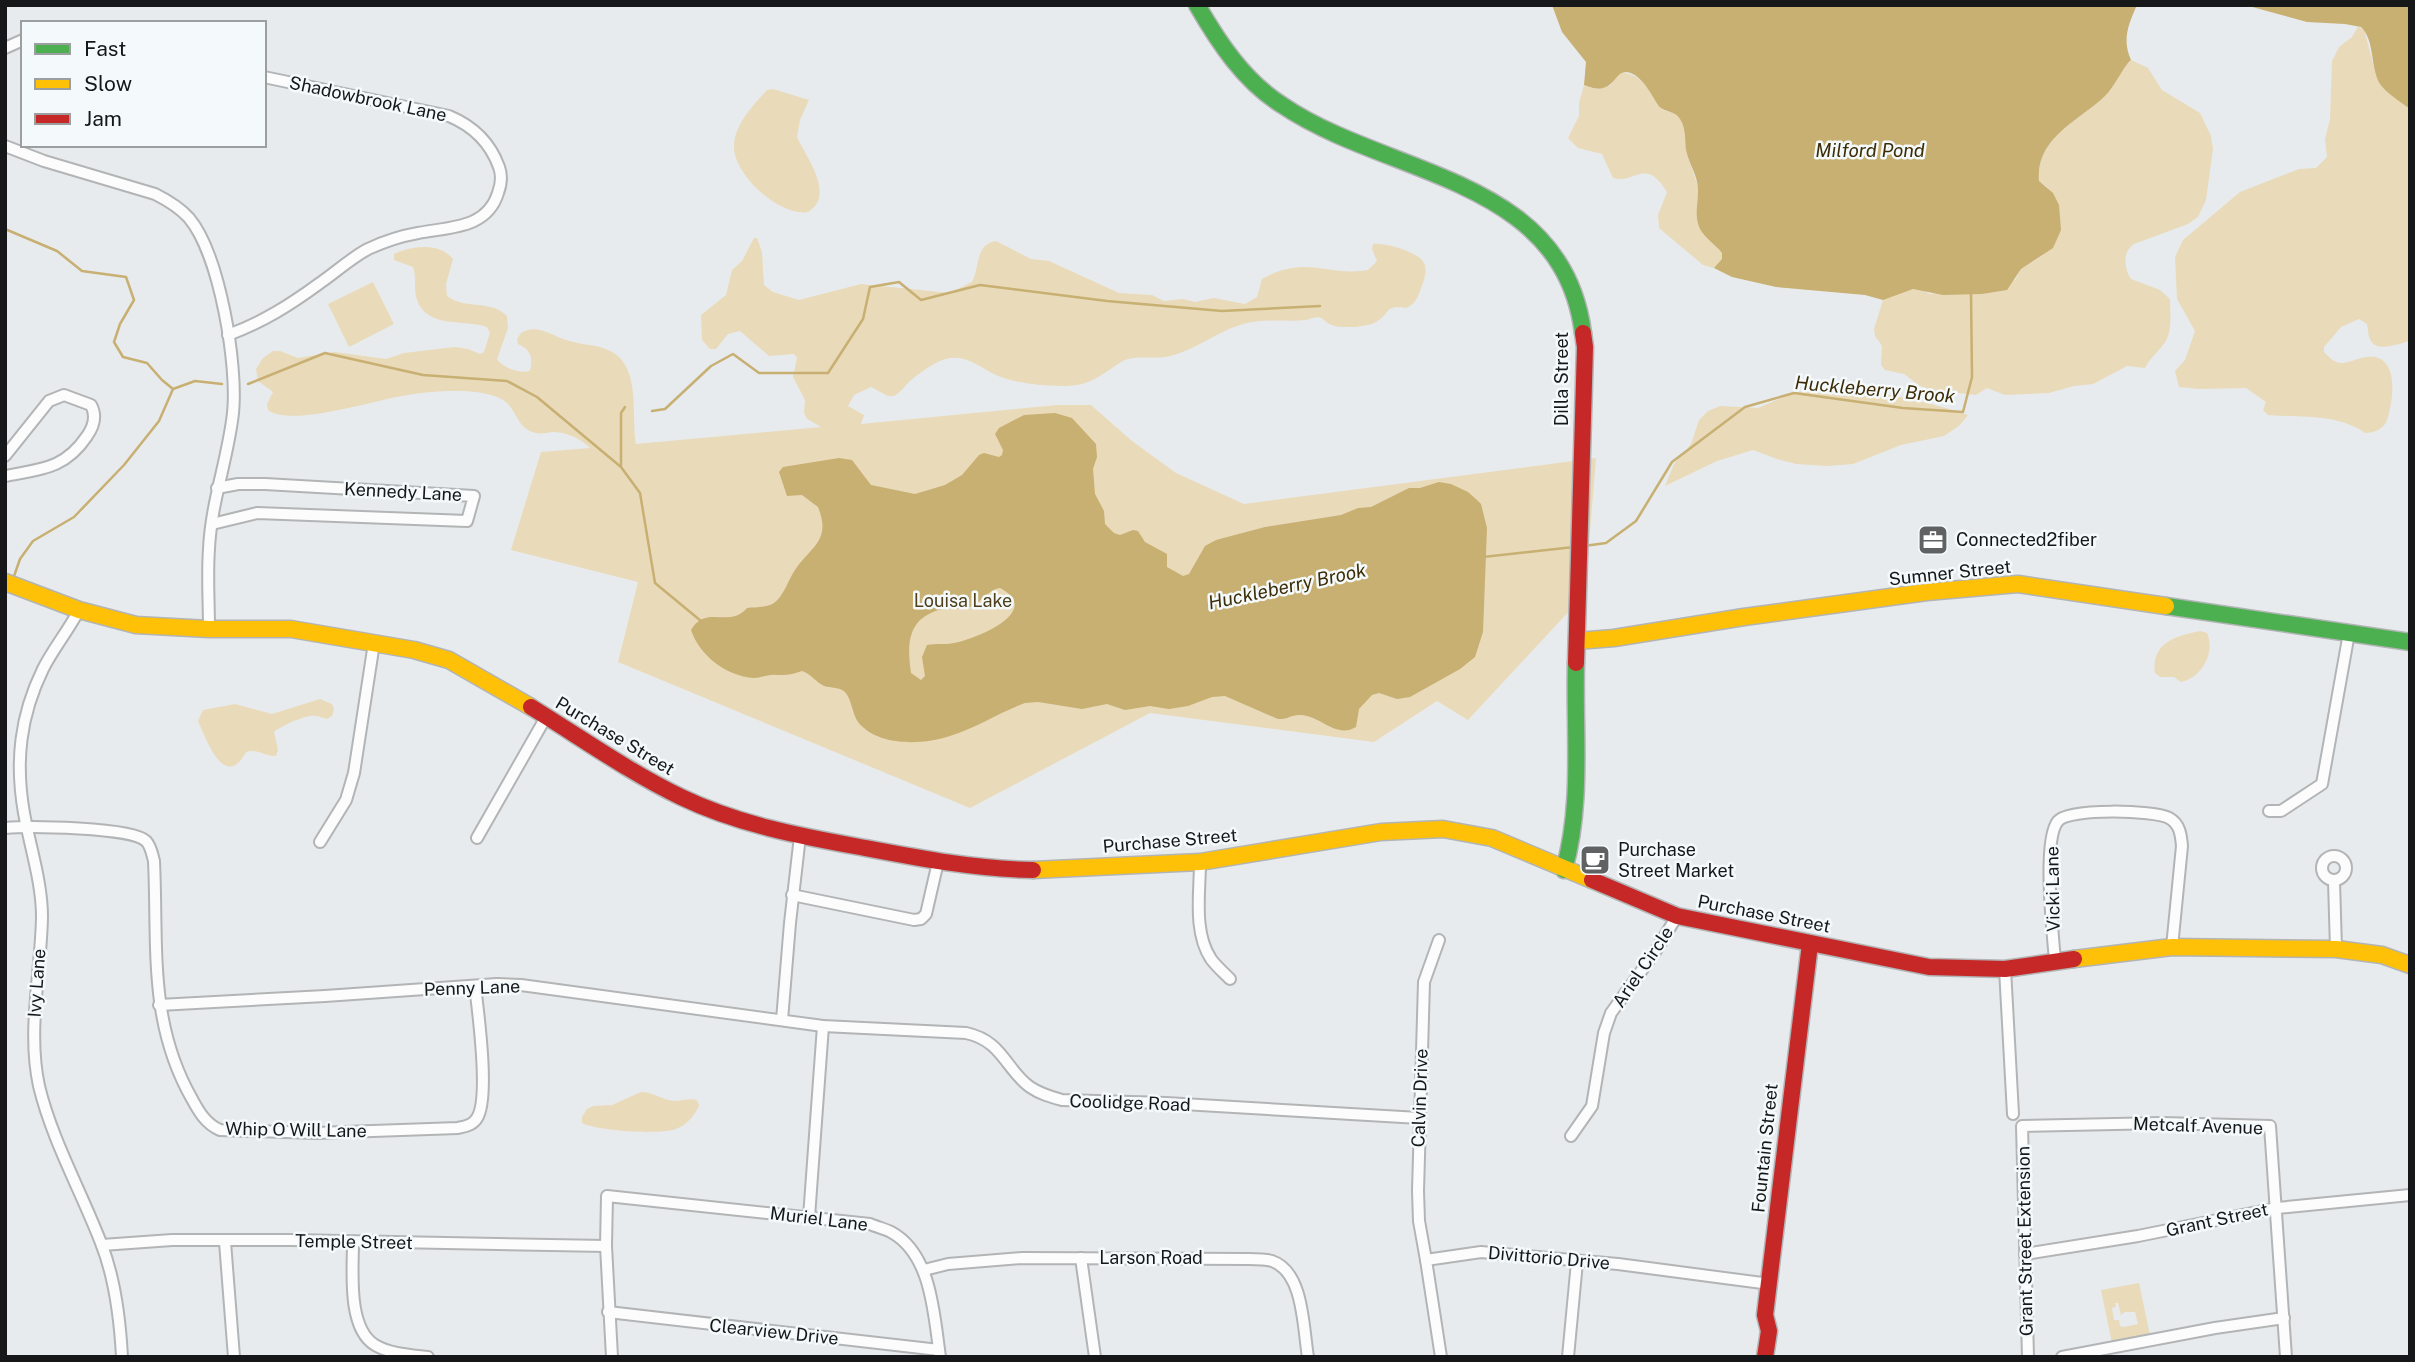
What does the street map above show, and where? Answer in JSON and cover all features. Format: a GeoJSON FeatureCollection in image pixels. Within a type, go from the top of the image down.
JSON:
{"type":"FeatureCollection","features":[{"type":"Feature","properties":{"kind":"main road","name":"Dilla Street"},"geometry":{"type":"LineString","coordinates":[[1197,5],[1221,48],[1248,78],[1273,99],[1338,135],[1484,195],[1512,212],[1544,242],[1568,279],[1584,330],[1574,807],[1572,840],[1564,870]]}},
{"type":"Feature","properties":{"kind":"main road","name":"Purchase Street"},"geometry":{"type":"LineString","coordinates":[[5,582],[79,610],[136,625],[209,629],[291,629],[414,650],[449,660],[680,797],[717,813],[800,836],[938,862],[992,869],[1033,870],[1200,862],[1381,832],[1443,829],[1492,838],[1677,916],[1929,967],[2005,969],[2172,947],[2336,950],[2382,955],[2410,965]]}},
{"type":"Feature","properties":{"kind":"main road","name":"Sumner Street"},"geometry":{"type":"LineString","coordinates":[[1577,641],[1614,638],[1927,592],[2018,584],[2410,642]]}},
{"type":"Feature","properties":{"kind":"main road","name":"Fountain Street"},"geometry":{"type":"LineString","coordinates":[[1765,1357],[1769,1331],[1765,1315],[1810,944]]}},
{"type":"Feature","properties":{"kind":"street"},"geometry":{"type":"LineString","coordinates":[[5,48],[21,41]]}},
{"type":"Feature","properties":{"kind":"street","name":"Shadowbrook Lane"},"geometry":{"type":"LineString","coordinates":[[228,335],[272,316],[370,248],[411,234],[471,223],[488,211],[500,188],[500,169],[492,153],[473,127],[463,121],[266,76]]}},
{"type":"Feature","properties":{"kind":"street"},"geometry":{"type":"LineString","coordinates":[[5,146],[44,161],[155,194],[190,219],[203,241],[217,282],[228,335],[234,393],[231,428],[217,488],[209,549],[209,629]]}},
{"type":"Feature","properties":{"kind":"street"},"geometry":{"type":"LineString","coordinates":[[5,456],[49,401],[64,395],[91,405],[95,411],[90,432],[75,453],[50,467],[5,476]]}},
{"type":"Feature","properties":{"kind":"street","name":"Kennedy Lane"},"geometry":{"type":"LineString","coordinates":[[212,524],[257,513],[467,520],[474,496],[265,484],[238,484],[217,488]]}},
{"type":"Feature","properties":{"kind":"street","name":"Ivy Lane"},"geometry":{"type":"LineString","coordinates":[[79,610],[44,667],[30,700],[20,736],[20,765],[27,826],[42,915],[34,1026],[39,1084],[51,1123],[102,1245],[113,1283],[120,1322],[121,1357]]}},
{"type":"Feature","properties":{"kind":"street"},"geometry":{"type":"LineString","coordinates":[[2269,811],[2281,811],[2322,784],[2349,633]]}},
{"type":"Feature","properties":{"kind":"street"},"geometry":{"type":"LineString","coordinates":[[320,842],[346,800],[360,744],[374,643]]}},
{"type":"Feature","properties":{"kind":"street"},"geometry":{"type":"LineString","coordinates":[[477,838],[546,717]]}},
{"type":"Feature","properties":{"kind":"street","name":"Vicki Lane"},"geometry":{"type":"LineString","coordinates":[[2055,961],[2050,862],[2052,839],[2058,822],[2064,817],[2104,812],[2152,814],[2171,819],[2179,829],[2182,846],[2172,947]]}},
{"type":"Feature","properties":{"kind":"street","name":"Whip O Will Lane"},"geometry":{"type":"LineString","coordinates":[[5,828],[27,826],[118,831],[138,836],[151,847],[154,861],[159,1005],[166,1037],[181,1080],[197,1108],[215,1128],[227,1131],[316,1133],[458,1128],[472,1124],[482,1105],[479,1016],[475,986]]}},
{"type":"Feature","properties":{"kind":"street"},"geometry":{"type":"LineString","coordinates":[[782,1020],[792,895],[800,836]]}},
{"type":"Feature","properties":{"kind":"street"},"geometry":{"type":"LineString","coordinates":[[792,895],[914,920],[921,919],[926,914],[938,862]]}},
{"type":"Feature","properties":{"kind":"street"},"geometry":{"type":"LineString","coordinates":[[1200,862],[1200,922],[1204,944],[1211,959],[1230,979]]}},
{"type":"Feature","properties":{"kind":"street"},"geometry":{"type":"LineString","coordinates":[[2334,881],[2336,950]]}},
{"type":"Feature","properties":{"kind":"street","name":"Ariel Circle"},"geometry":{"type":"LineString","coordinates":[[1571,1136],[1592,1106],[1604,1033],[1611,1013],[1677,916]]}},
{"type":"Feature","properties":{"kind":"street","name":"Calvin Drive"},"geometry":{"type":"LineString","coordinates":[[1426,1260],[1419,1221],[1418,1191],[1424,982],[1439,940]]}},
{"type":"Feature","properties":{"kind":"street"},"geometry":{"type":"LineString","coordinates":[[2005,969],[2013,1114]]}},
{"type":"Feature","properties":{"kind":"street","name":"Penny Lane"},"geometry":{"type":"LineString","coordinates":[[159,1005],[521,985],[782,1020]]}},
{"type":"Feature","properties":{"kind":"street","name":"Coolidge Road"},"geometry":{"type":"LineString","coordinates":[[782,1020],[823,1026],[973,1035],[998,1050],[1029,1086],[1046,1096],[1062,1100],[1166,1103],[1419,1118]]}},
{"type":"Feature","properties":{"kind":"street"},"geometry":{"type":"LineString","coordinates":[[809,1217],[823,1026]]}},
{"type":"Feature","properties":{"kind":"street","name":"Metcalf Avenue"},"geometry":{"type":"LineString","coordinates":[[2022,1126],[2162,1123],[2270,1126],[2286,1357]]}},
{"type":"Feature","properties":{"kind":"street","name":"Grant Street Extension"},"geometry":{"type":"LineString","coordinates":[[2022,1126],[2028,1357]]}},
{"type":"Feature","properties":{"kind":"street","name":"Grant Street"},"geometry":{"type":"LineString","coordinates":[[2025,1254],[2138,1236],[2277,1208],[2410,1195]]}},
{"type":"Feature","properties":{"kind":"street","name":"Muriel Lane"},"geometry":{"type":"LineString","coordinates":[[606,1245],[607,1196],[870,1224],[892,1233],[910,1247],[924,1270],[940,1353]]}},
{"type":"Feature","properties":{"kind":"street","name":"Temple Street"},"geometry":{"type":"LineString","coordinates":[[102,1245],[172,1240],[606,1245]]}},
{"type":"Feature","properties":{"kind":"street"},"geometry":{"type":"LineString","coordinates":[[225,1242],[234,1357]]}},
{"type":"Feature","properties":{"kind":"street"},"geometry":{"type":"LineString","coordinates":[[353,1242],[355,1305],[359,1325],[365,1336],[373,1344],[392,1352],[428,1357]]}},
{"type":"Feature","properties":{"kind":"street"},"geometry":{"type":"LineString","coordinates":[[606,1245],[612,1357]]}},
{"type":"Feature","properties":{"kind":"street","name":"Divittorio Drive"},"geometry":{"type":"LineString","coordinates":[[1426,1260],[1481,1252],[1618,1264],[1770,1284]]}},
{"type":"Feature","properties":{"kind":"street","name":"Larson Road"},"geometry":{"type":"LineString","coordinates":[[924,1270],[971,1261],[1023,1258],[1272,1261],[1286,1270],[1296,1285],[1308,1357]]}},
{"type":"Feature","properties":{"kind":"street"},"geometry":{"type":"LineString","coordinates":[[1081,1258],[1095,1357]]}},
{"type":"Feature","properties":{"kind":"street"},"geometry":{"type":"LineString","coordinates":[[1426,1260],[1441,1357]]}},
{"type":"Feature","properties":{"kind":"street"},"geometry":{"type":"LineString","coordinates":[[1567,1357],[1577,1262]]}},
{"type":"Feature","properties":{"kind":"street","name":"Clearview Drive"},"geometry":{"type":"LineString","coordinates":[[608,1312],[940,1353]]}},
{"type":"Feature","properties":{"kind":"street"},"geometry":{"type":"LineString","coordinates":[[2062,1357],[2284,1318]]}},
{"type":"Feature","properties":{"kind":"green space"},"geometry":{"type":"Polygon","coordinates":[[[2358,27],[2364,29],[2374,67],[2410,109],[2410,341],[2389,346],[2374,345],[2369,337],[2367,324],[2359,319],[2341,327],[2324,347],[2324,352],[2337,362],[2375,357],[2388,366],[2392,393],[2387,420],[2378,430],[2365,433],[2331,419],[2268,415],[2263,410],[2266,402],[2246,388],[2179,387],[2175,371],[2185,360],[2195,331],[2177,299],[2175,257],[2183,240],[2240,192],[2299,169],[2316,168],[2327,157],[2325,139],[2330,119],[2332,61],[2339,47],[2352,37],[2358,27]]]}},
{"type":"Feature","properties":{"kind":"green space"},"geometry":{"type":"Polygon","coordinates":[[[2131,60],[2148,68],[2162,90],[2200,113],[2211,136],[2213,149],[2206,200],[2198,217],[2188,224],[2134,244],[2127,251],[2126,265],[2131,279],[2160,290],[2170,299],[2168,335],[2145,368],[2127,366],[2093,384],[2049,393],[2005,395],[1987,388],[1976,395],[1932,390],[1920,386],[1904,374],[1885,370],[1881,365],[1882,346],[1874,329],[1883,300],[1912,289],[1930,294],[2015,280],[2021,269],[2043,255],[2049,189],[2039,181],[2044,153],[2062,131],[2106,95],[2131,60]]]}},
{"type":"Feature","properties":{"kind":"green space"},"geometry":{"type":"Polygon","coordinates":[[[1623,72],[1635,76],[1645,84],[1663,110],[1680,118],[1685,130],[1687,155],[1698,186],[1700,229],[1722,253],[1723,259],[1714,268],[1703,265],[1659,228],[1658,215],[1667,192],[1659,181],[1646,173],[1629,178],[1613,178],[1602,154],[1578,148],[1568,138],[1579,116],[1584,85],[1592,88],[1610,86],[1617,75],[1623,72]]]}},
{"type":"Feature","properties":{"kind":"green space"},"geometry":{"type":"Polygon","coordinates":[[[773,89],[809,100],[800,120],[797,137],[812,165],[819,186],[816,205],[808,212],[784,208],[759,191],[735,156],[735,137],[741,122],[767,90],[773,89]]]}},
{"type":"Feature","properties":{"kind":"green space","name":"Louisa Lake"},"geometry":{"type":"Polygon","coordinates":[[[754,238],[757,238],[762,252],[764,285],[773,292],[799,300],[861,284],[950,293],[972,282],[981,251],[989,243],[996,241],[1031,259],[1049,261],[1119,293],[1152,295],[1164,301],[1183,299],[1195,302],[1214,298],[1245,304],[1257,297],[1262,279],[1278,272],[1305,267],[1340,271],[1368,270],[1377,261],[1372,249],[1373,244],[1393,246],[1409,252],[1421,259],[1425,266],[1425,277],[1417,299],[1406,308],[1391,309],[1381,319],[1369,325],[1339,327],[1317,317],[1306,320],[1251,322],[1176,354],[1160,358],[1128,359],[1090,381],[1069,386],[1016,381],[998,376],[964,359],[949,358],[924,370],[894,396],[888,396],[871,387],[854,395],[848,406],[864,415],[861,424],[1057,405],[1091,405],[1132,441],[1176,473],[1244,504],[1596,458],[1585,594],[1468,720],[1437,701],[1374,742],[1150,713],[970,808],[618,662],[638,582],[511,550],[541,452],[590,448],[577,439],[557,432],[530,431],[522,425],[507,403],[487,394],[474,392],[418,393],[335,411],[296,416],[280,415],[268,410],[267,404],[273,392],[258,381],[256,369],[263,358],[273,351],[298,358],[335,352],[386,359],[404,353],[455,347],[480,354],[484,352],[490,333],[487,327],[447,321],[429,315],[417,300],[413,267],[394,260],[394,254],[425,247],[440,250],[453,259],[446,284],[447,296],[462,303],[493,308],[507,316],[508,328],[497,359],[507,368],[521,372],[530,371],[530,354],[518,344],[517,339],[521,333],[532,329],[571,342],[603,348],[619,357],[626,367],[633,391],[636,444],[821,427],[807,419],[804,413],[805,400],[793,377],[797,358],[794,354],[769,356],[740,331],[728,334],[716,349],[710,349],[702,340],[701,315],[726,295],[732,270],[742,261],[754,238]]]}},
{"type":"Feature","properties":{"kind":"green space"},"geometry":{"type":"Polygon","coordinates":[[[373,282],[394,324],[349,347],[328,304],[373,282]]]}},
{"type":"Feature","properties":{"kind":"green space"},"geometry":{"type":"Polygon","coordinates":[[[1818,389],[1856,390],[1894,396],[1968,415],[1960,425],[1944,436],[1901,445],[1853,464],[1796,464],[1753,450],[1717,461],[1665,486],[1674,464],[1691,444],[1699,420],[1708,411],[1720,406],[1758,408],[1793,393],[1818,389]]]}},
{"type":"Feature","properties":{"kind":"green space"},"geometry":{"type":"Polygon","coordinates":[[[2200,631],[2207,633],[2210,649],[2205,664],[2195,675],[2181,682],[2174,677],[2160,677],[2155,673],[2157,654],[2161,648],[2182,635],[2200,631]]]}},
{"type":"Feature","properties":{"kind":"green space"},"geometry":{"type":"Polygon","coordinates":[[[320,699],[332,704],[332,716],[327,719],[311,716],[288,724],[274,732],[278,750],[276,756],[250,751],[231,767],[224,765],[217,758],[198,721],[203,710],[235,704],[272,714],[320,699]]]}},
{"type":"Feature","properties":{"kind":"green space"},"geometry":{"type":"Polygon","coordinates":[[[641,1092],[674,1101],[697,1100],[699,1106],[687,1123],[667,1131],[614,1130],[582,1123],[587,1109],[612,1105],[641,1092]]]}},
{"type":"Feature","properties":{"kind":"green space"},"geometry":{"type":"Polygon","coordinates":[[[2139,1283],[2150,1335],[2112,1343],[2101,1290],[2139,1283]],[[2118,1303],[2112,1308],[2114,1320],[2119,1320],[2120,1326],[2124,1327],[2138,1324],[2135,1312],[2121,1315],[2118,1303]]]}},
{"type":"Feature","properties":{"kind":"water","name":"Milford Pond"},"geometry":{"type":"Polygon","coordinates":[[[1552,5],[2137,5],[2127,32],[2131,60],[2106,95],[2062,131],[2044,153],[2039,181],[2053,193],[2059,205],[2061,230],[2053,248],[2021,269],[2007,290],[1943,295],[1913,289],[1883,300],[1865,295],[1776,287],[1732,277],[1714,268],[1722,259],[1722,253],[1698,224],[1698,187],[1687,155],[1680,119],[1660,108],[1642,82],[1627,72],[1604,88],[1584,85],[1586,62],[1562,32],[1552,5]]]}},
{"type":"Feature","properties":{"kind":"water"},"geometry":{"type":"Polygon","coordinates":[[[2245,5],[2410,5],[2410,109],[2380,84],[2371,46],[2361,27],[2307,22],[2245,5]]]}},
{"type":"Feature","properties":{"kind":"water","name":"Louisa Lake"},"geometry":{"type":"Polygon","coordinates":[[[1055,413],[1072,418],[1096,444],[1097,457],[1093,469],[1095,494],[1104,511],[1105,524],[1120,535],[1138,531],[1145,542],[1167,554],[1167,567],[1183,576],[1189,574],[1205,546],[1216,540],[1265,527],[1341,515],[1358,508],[1371,507],[1409,488],[1420,488],[1439,482],[1468,492],[1481,504],[1487,528],[1483,632],[1475,657],[1460,669],[1410,697],[1397,699],[1379,693],[1372,695],[1359,709],[1356,727],[1349,730],[1335,729],[1308,716],[1295,715],[1278,719],[1225,696],[1169,709],[1150,706],[1125,710],[1107,704],[1082,709],[1038,702],[1025,703],[960,733],[927,741],[901,742],[877,736],[867,730],[858,722],[845,692],[824,686],[805,672],[757,678],[744,676],[724,669],[701,648],[691,630],[697,622],[711,617],[733,617],[747,608],[764,607],[774,603],[821,536],[822,519],[818,507],[802,495],[787,496],[779,472],[783,467],[839,458],[852,460],[871,485],[915,494],[945,485],[962,475],[979,455],[1002,455],[1003,450],[995,434],[999,428],[1024,415],[1055,413]],[[1000,588],[964,609],[939,610],[928,614],[912,634],[909,653],[911,673],[921,680],[925,676],[922,657],[927,645],[951,644],[977,636],[1002,623],[1015,606],[1012,597],[1000,588]]]}},
{"type":"Feature","properties":{"kind":"waterway","name":"Huckleberry Brook"},"geometry":{"type":"LineString","coordinates":[[5,229],[57,251],[82,271],[126,277],[134,300],[120,324],[114,342],[123,357],[147,363],[173,389],[195,381],[222,384]]}},
{"type":"Feature","properties":{"kind":"waterway"},"geometry":{"type":"LineString","coordinates":[[652,411],[665,409],[711,366],[733,354],[759,373],[828,373],[863,319],[870,287],[899,282],[921,300],[980,285],[1107,301],[1222,311],[1320,306]]}},
{"type":"Feature","properties":{"kind":"waterway","name":"Huckleberry Brook"},"geometry":{"type":"LineString","coordinates":[[1584,546],[1606,543],[1636,521],[1672,462],[1745,407],[1794,393],[1903,408],[1963,412],[1972,377],[1971,292]]}},
{"type":"Feature","properties":{"kind":"waterway","name":"Huckleberry Brook"},"geometry":{"type":"LineString","coordinates":[[248,384],[325,353],[423,375],[507,381],[537,397],[621,467],[640,493],[655,583],[701,621]]}},
{"type":"Feature","properties":{"kind":"waterway"},"geometry":{"type":"LineString","coordinates":[[13,579],[20,559],[33,541],[74,517],[124,465],[159,421],[173,389]]}},
{"type":"Feature","properties":{"kind":"waterway"},"geometry":{"type":"LineString","coordinates":[[621,465],[621,413],[625,407]]}},
{"type":"Feature","properties":{"kind":"waterway","name":"Huckleberry Brook"},"geometry":{"type":"LineString","coordinates":[[1483,557],[1574,547]]}},
{"type":"Feature","properties":{"kind":"traffic: fast"},"geometry":{"type":"LineString","coordinates":[[1197,5],[1244,73],[1282,105],[1325,129],[1465,187],[1507,211],[1542,241],[1569,281],[1583,333]]}},
{"type":"Feature","properties":{"kind":"traffic: fast"},"geometry":{"type":"LineString","coordinates":[[2166,606],[2410,642]]}},
{"type":"Feature","properties":{"kind":"traffic: fast"},"geometry":{"type":"LineString","coordinates":[[1564,870],[1576,793],[1576,663]]}},
{"type":"Feature","properties":{"kind":"traffic: slow"},"geometry":{"type":"LineString","coordinates":[[5,582],[79,610],[136,625],[209,629],[291,629],[414,650],[449,660],[531,707]]}},
{"type":"Feature","properties":{"kind":"traffic: slow"},"geometry":{"type":"LineString","coordinates":[[1577,641],[1614,638],[1927,592],[2018,584],[2166,606]]}},
{"type":"Feature","properties":{"kind":"traffic: slow"},"geometry":{"type":"LineString","coordinates":[[1033,870],[1200,862],[1381,832],[1443,829],[1492,838],[1592,880]]}},
{"type":"Feature","properties":{"kind":"traffic: slow"},"geometry":{"type":"LineString","coordinates":[[2074,959],[2172,947],[2336,949],[2382,955],[2410,965]]}},
{"type":"Feature","properties":{"kind":"traffic: jam"},"geometry":{"type":"LineString","coordinates":[[1576,663],[1585,347],[1583,333]]}},
{"type":"Feature","properties":{"kind":"traffic: jam"},"geometry":{"type":"LineString","coordinates":[[531,707],[643,777],[724,815],[791,833],[903,855],[968,865],[1033,870]]}},
{"type":"Feature","properties":{"kind":"traffic: jam"},"geometry":{"type":"LineString","coordinates":[[1592,880],[1677,916],[1929,967],[2005,969],[2074,959]]}},
{"type":"Feature","properties":{"kind":"traffic: jam"},"geometry":{"type":"LineString","coordinates":[[1765,1357],[1769,1331],[1765,1315],[1810,944]]}},
{"type":"Feature","properties":{"kind":"place","name":"Connected2fiber"},"geometry":{"type":"Point","coordinates":[1933,540]}},
{"type":"Feature","properties":{"kind":"place","name":"Purchase Street Market"},"geometry":{"type":"Point","coordinates":[1595,860]}}]}
